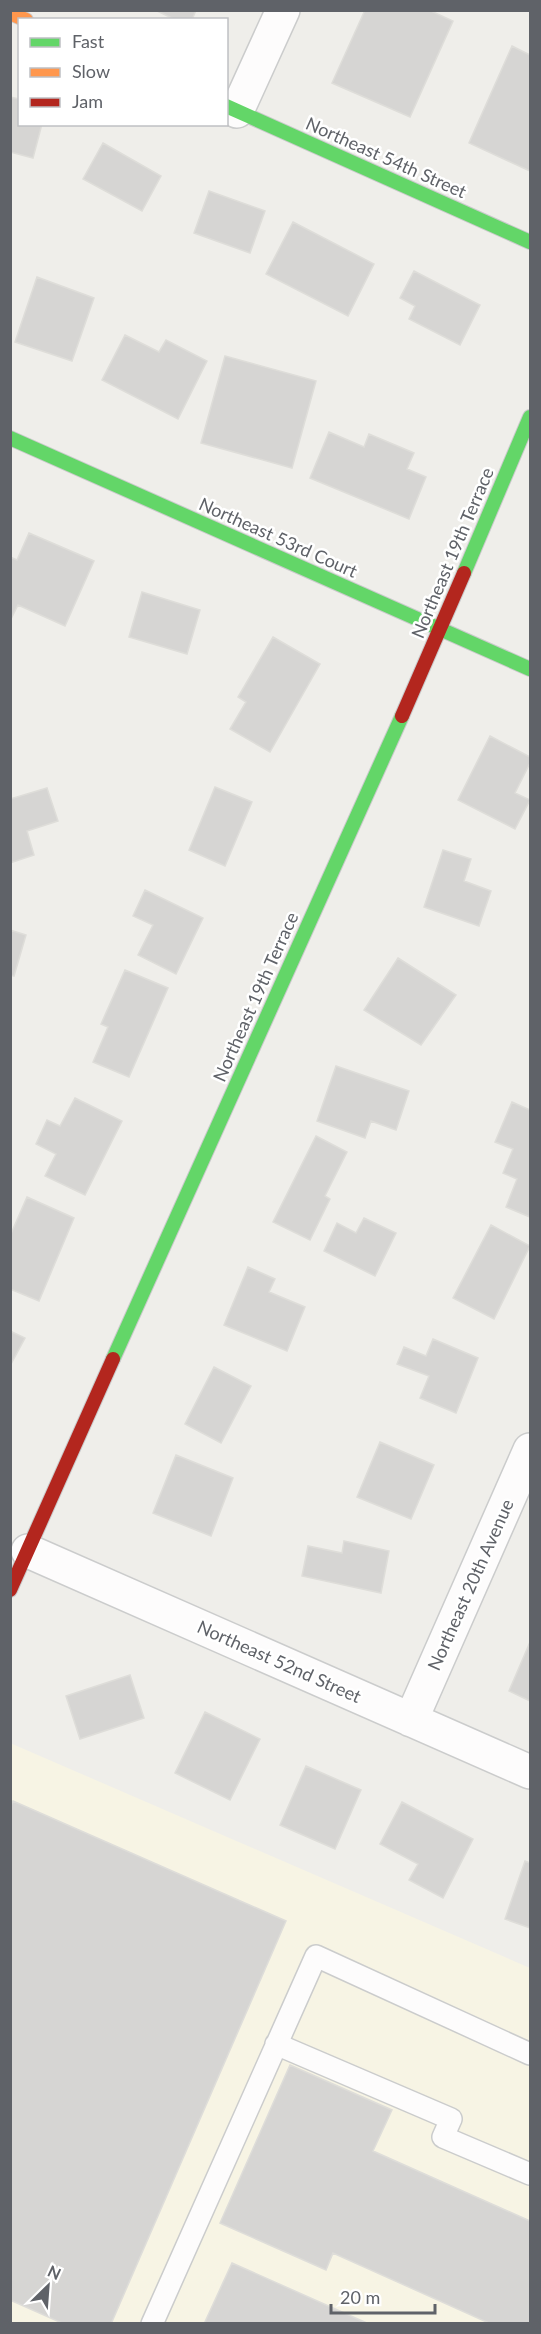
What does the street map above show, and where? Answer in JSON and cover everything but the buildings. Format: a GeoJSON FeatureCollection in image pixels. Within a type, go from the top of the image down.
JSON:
{"type":"FeatureCollection","features":[{"type":"Feature","properties":{"kind":"street"},"geometry":{"type":"LineString","coordinates":[[232,109],[283,10]]}},
{"type":"Feature","properties":{"kind":"street","name":"Northeast 54th Street"},"geometry":{"type":"LineString","coordinates":[[232,109],[531,242]]}},
{"type":"Feature","properties":{"kind":"street","name":"Northeast 19th Terrace"},"geometry":{"type":"LineString","coordinates":[[10,1590],[440,630],[531,417]]}},
{"type":"Feature","properties":{"kind":"street","name":"Northeast 53rd Court"},"geometry":{"type":"LineString","coordinates":[[10,438],[531,669]]}},
{"type":"Feature","properties":{"kind":"street","name":"Northeast 20th Avenue"},"geometry":{"type":"LineString","coordinates":[[411,1720],[531,1450]]}},
{"type":"Feature","properties":{"kind":"street","name":"Northeast 52nd Street"},"geometry":{"type":"LineString","coordinates":[[28,1551],[531,1772]]}},
{"type":"Feature","properties":{"kind":"lane"},"geometry":{"type":"LineString","coordinates":[[152,2324],[316,1956],[531,2054]]}},
{"type":"Feature","properties":{"kind":"lane"},"geometry":{"type":"LineString","coordinates":[[276,2044],[451,2119],[443,2137],[531,2174]]}},
{"type":"Feature","properties":{"kind":"shaded area"},"geometry":{"type":"Polygon","coordinates":[[[10,1743],[530,1968],[530,2323],[11,2323],[10,1743]]]}},
{"type":"Feature","properties":{"kind":"traffic: fast"},"geometry":{"type":"LineString","coordinates":[[228,107],[530,242]]}},
{"type":"Feature","properties":{"kind":"traffic: fast"},"geometry":{"type":"LineString","coordinates":[[464,573],[530,417]]}},
{"type":"Feature","properties":{"kind":"traffic: fast"},"geometry":{"type":"LineString","coordinates":[[10,438],[530,669]]}},
{"type":"Feature","properties":{"kind":"traffic: fast"},"geometry":{"type":"LineString","coordinates":[[113,1359],[402,716]]}},
{"type":"Feature","properties":{"kind":"traffic: slow"},"geometry":{"type":"LineString","coordinates":[[10,13],[21,18]]}},
{"type":"Feature","properties":{"kind":"traffic: jam"},"geometry":{"type":"LineString","coordinates":[[402,716],[464,573]]}},
{"type":"Feature","properties":{"kind":"traffic: jam"},"geometry":{"type":"LineString","coordinates":[[10,1590],[113,1359]]}}]}
